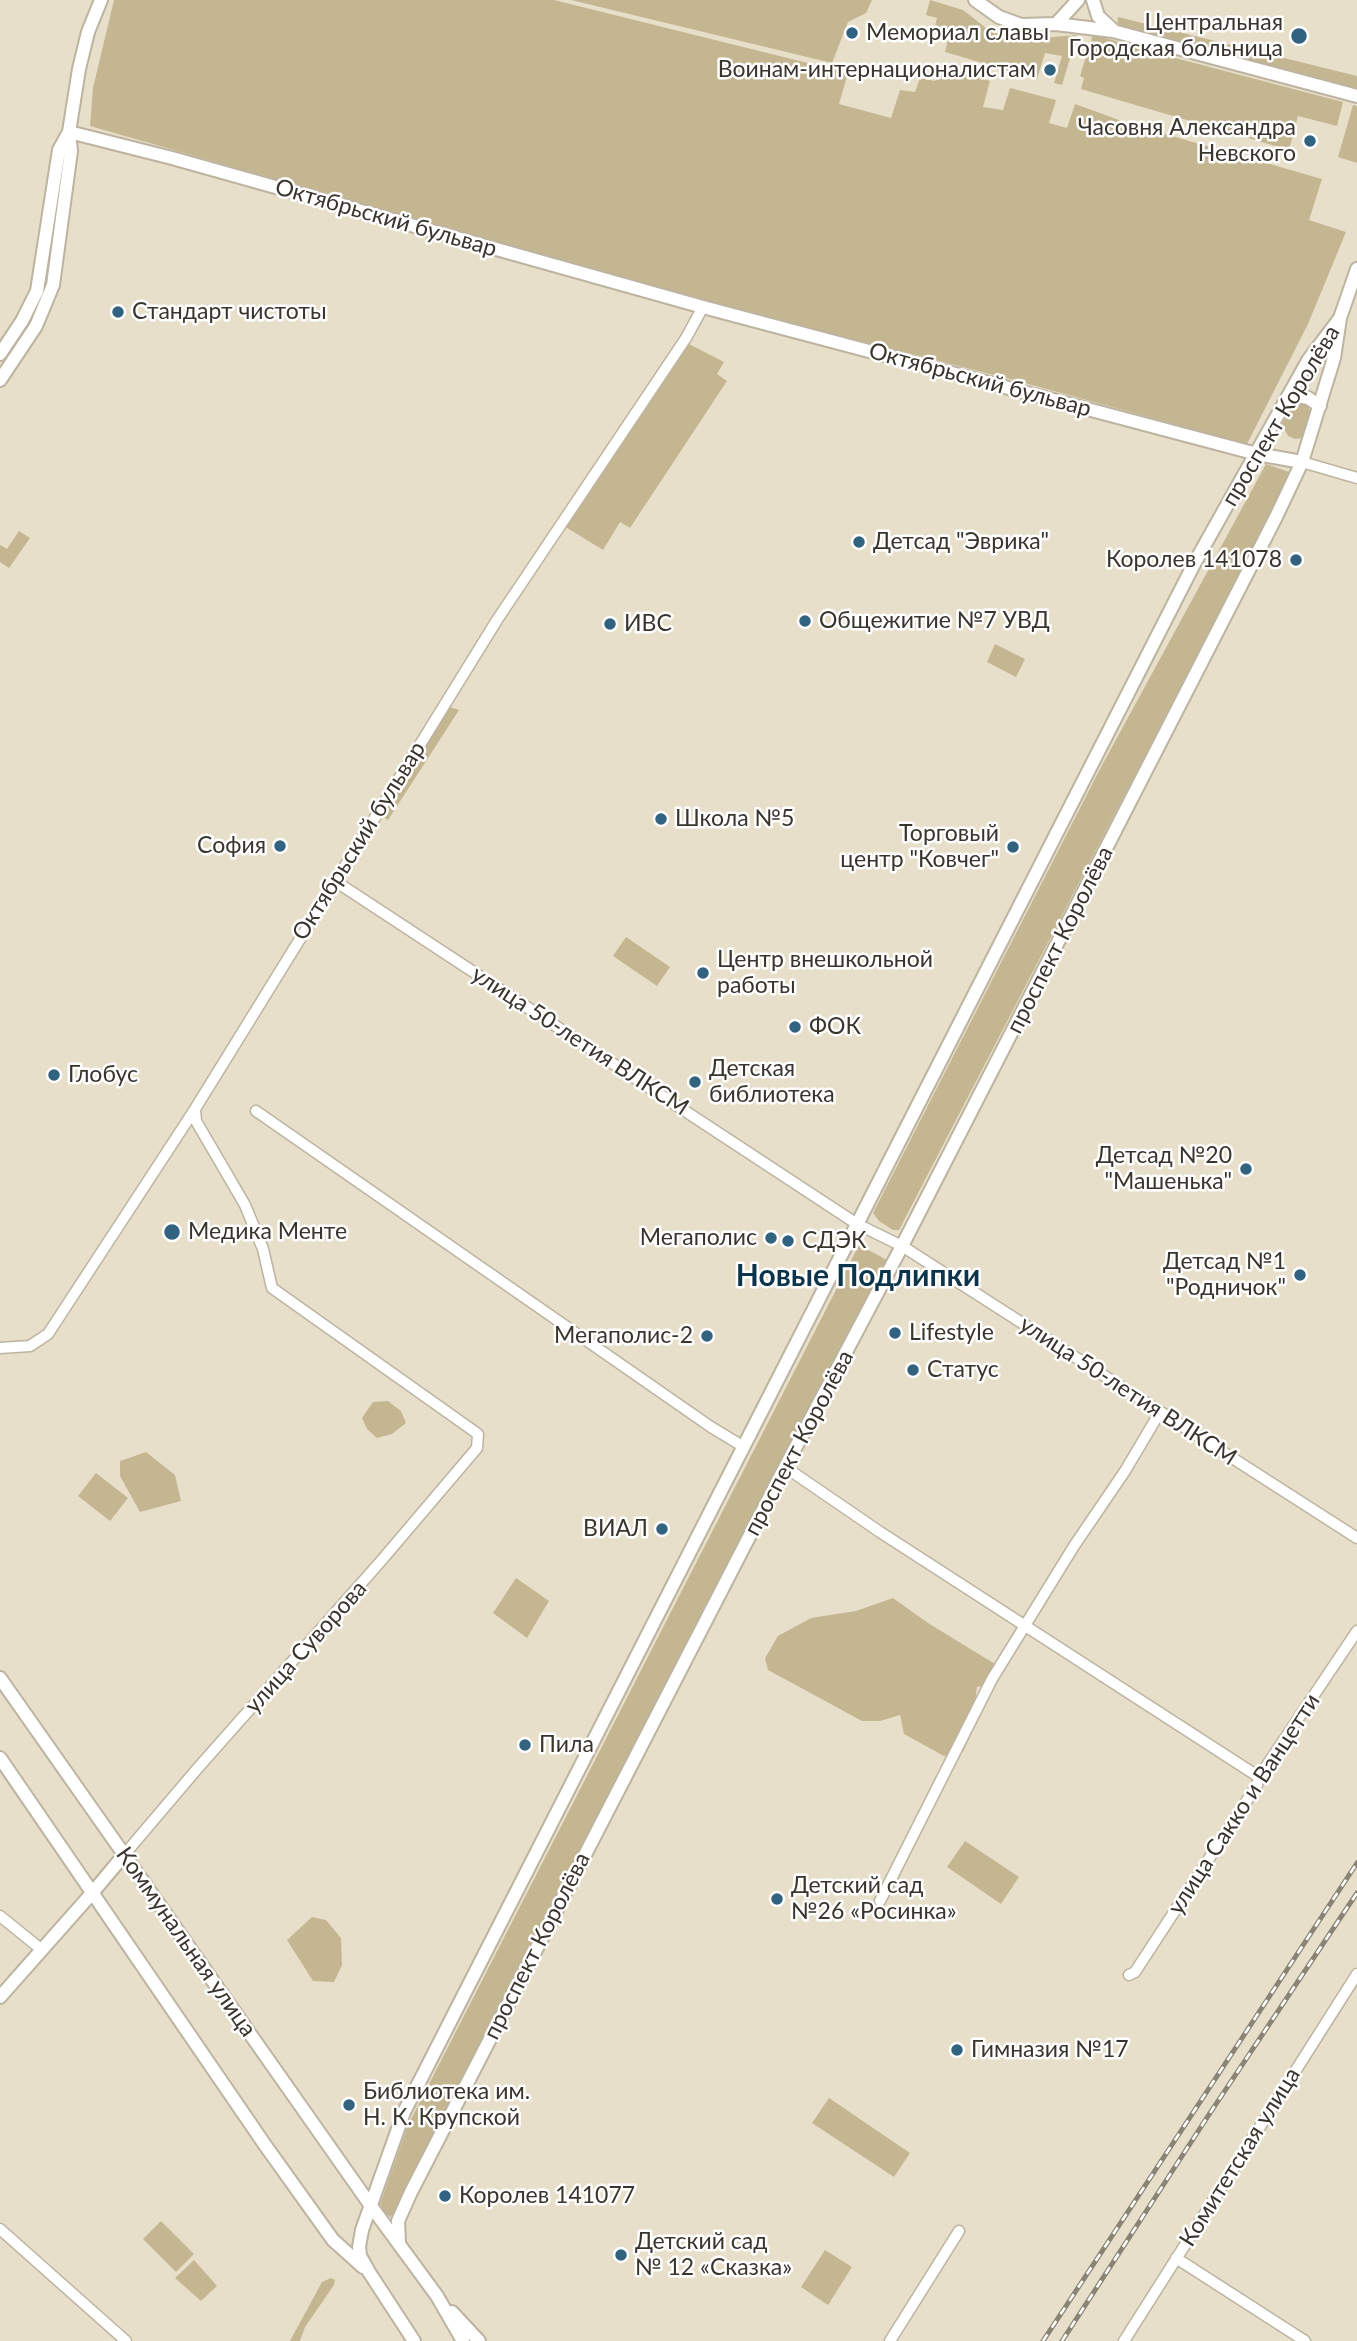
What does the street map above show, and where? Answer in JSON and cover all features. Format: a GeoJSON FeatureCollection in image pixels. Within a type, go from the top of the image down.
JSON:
{"type":"FeatureCollection","features":[{"type":"Feature","properties":{"kind":"main road"},"geometry":{"type":"LineString","coordinates":[[0,380],[36,326],[53,285],[71,151],[69,132],[88,32],[101,0]]}},
{"type":"Feature","properties":{"kind":"main road"},"geometry":{"type":"LineString","coordinates":[[975,0],[999,17],[1021,25],[1056,24],[1113,30],[1357,96]]}},
{"type":"Feature","properties":{"kind":"main road"},"geometry":{"type":"LineString","coordinates":[[1056,24],[1078,0]]}},
{"type":"Feature","properties":{"kind":"main road"},"geometry":{"type":"LineString","coordinates":[[1093,0],[1098,16],[1113,30]]}},
{"type":"Feature","properties":{"kind":"main road"},"geometry":{"type":"LineString","coordinates":[[0,354],[22,321],[37,291],[59,150],[69,132]]}},
{"type":"Feature","properties":{"kind":"main road","name":"Октябрьский бульвар"},"geometry":{"type":"LineString","coordinates":[[69,132],[172,158],[703,307],[1257,454],[1302,462]]}},
{"type":"Feature","properties":{"kind":"main road"},"geometry":{"type":"LineString","coordinates":[[1341,316],[1356,270]]}},
{"type":"Feature","properties":{"kind":"main road","name":"проспект Королёва"},"geometry":{"type":"LineString","coordinates":[[369,2272],[359,2247],[404,2112],[1158,632],[1309,359],[1341,316]]}},
{"type":"Feature","properties":{"kind":"main road","name":"проспект Королёва"},"geometry":{"type":"LineString","coordinates":[[399,2242],[398,2221],[411,2192],[1159,748],[1302,462],[1334,358],[1341,316]]}},
{"type":"Feature","properties":{"kind":"main road"},"geometry":{"type":"LineString","coordinates":[[1286,403],[1298,396],[1320,405]]}},
{"type":"Feature","properties":{"kind":"main road","name":"Коммунальная улица"},"geometry":{"type":"LineString","coordinates":[[0,1678],[437,2296]]}},
{"type":"Feature","properties":{"kind":"main road","name":"Коммунальная улица"},"geometry":{"type":"LineString","coordinates":[[0,1758],[249,2123],[333,2240],[369,2272]]}},
{"type":"Feature","properties":{"kind":"main road"},"geometry":{"type":"LineString","coordinates":[[0,1997],[124,1855]]}},
{"type":"Feature","properties":{"kind":"main road"},"geometry":{"type":"LineString","coordinates":[[369,2272],[414,2341]]}},
{"type":"Feature","properties":{"kind":"main road"},"geometry":{"type":"LineString","coordinates":[[437,2296],[463,2341]]}},
{"type":"Feature","properties":{"kind":"main road"},"geometry":{"type":"LineString","coordinates":[[437,2296],[479,2341]]}},
{"type":"Feature","properties":{"kind":"street","name":"Октябрьский бульвар"},"geometry":{"type":"LineString","coordinates":[[0,1348],[30,1346],[48,1334],[195,1110],[496,620],[686,338],[703,307]]}},
{"type":"Feature","properties":{"kind":"street"},"geometry":{"type":"LineString","coordinates":[[1302,462],[1357,478]]}},
{"type":"Feature","properties":{"kind":"street","name":"улица 50-летия ВЛКСМ"},"geometry":{"type":"LineString","coordinates":[[335,881],[857,1224],[902,1246],[1357,1538]]}},
{"type":"Feature","properties":{"kind":"street","name":"улица Суворова"},"geometry":{"type":"LineString","coordinates":[[124,1855],[477,1448],[478,1434],[272,1288],[263,1249],[245,1205],[196,1121],[195,1110]]}},
{"type":"Feature","properties":{"kind":"street"},"geometry":{"type":"LineString","coordinates":[[256,1111],[711,1427],[744,1447]]}},
{"type":"Feature","properties":{"kind":"street"},"geometry":{"type":"LineString","coordinates":[[880,1901],[992,1679],[1160,1412]]}},
{"type":"Feature","properties":{"kind":"street"},"geometry":{"type":"LineString","coordinates":[[785,1467],[880,1532],[1259,1777]]}},
{"type":"Feature","properties":{"kind":"street","name":"улица Сакко и Ванцетти"},"geometry":{"type":"LineString","coordinates":[[1129,1975],[1135,1972],[1258,1785],[1259,1777],[1357,1631]]}},
{"type":"Feature","properties":{"kind":"street"},"geometry":{"type":"LineString","coordinates":[[0,1916],[41,1950]]}},
{"type":"Feature","properties":{"kind":"street","name":"Комитетская улица"},"geometry":{"type":"LineString","coordinates":[[1124,2341],[1357,1974]]}},
{"type":"Feature","properties":{"kind":"street"},"geometry":{"type":"LineString","coordinates":[[0,2229],[126,2341]]}},
{"type":"Feature","properties":{"kind":"street"},"geometry":{"type":"LineString","coordinates":[[890,2341],[959,2231]]}},
{"type":"Feature","properties":{"kind":"street"},"geometry":{"type":"LineString","coordinates":[[1176,2258],[1305,2341]]}},
{"type":"Feature","properties":{"kind":"shaded area"},"geometry":{"type":"Polygon","coordinates":[[[114,0],[554,0],[848,73],[839,104],[891,118],[900,90],[915,92],[920,78],[935,81],[940,66],[990,81],[983,107],[1003,110],[1010,88],[1056,100],[1049,123],[1067,128],[1075,104],[1130,124],[1322,179],[1309,220],[1346,232],[1308,324],[1247,444],[1021,382],[662,290],[90,126],[93,88],[114,0]]]}},
{"type":"Feature","properties":{"kind":"shaded area"},"geometry":{"type":"Polygon","coordinates":[[[571,0],[872,0],[866,13],[848,22],[832,63],[571,0]]]}},
{"type":"Feature","properties":{"kind":"shaded area"},"geometry":{"type":"Polygon","coordinates":[[[930,0],[963,10],[990,31],[1016,40],[1077,35],[1062,85],[1054,83],[1062,56],[1045,53],[1037,79],[945,52],[949,35],[934,30],[937,18],[926,15],[930,0]]]}},
{"type":"Feature","properties":{"kind":"shaded area"},"geometry":{"type":"Polygon","coordinates":[[[1118,17],[1357,76],[1357,92],[1117,28],[1118,17]]]}},
{"type":"Feature","properties":{"kind":"shaded area"},"geometry":{"type":"Polygon","coordinates":[[[1093,34],[1343,102],[1337,126],[1298,116],[1289,150],[1081,89],[1084,78],[1080,76],[1093,34]]]}},
{"type":"Feature","properties":{"kind":"shaded area"},"geometry":{"type":"Polygon","coordinates":[[[1353,105],[1357,106],[1357,163],[1338,157],[1353,105]]]}},
{"type":"Feature","properties":{"kind":"shaded area"},"geometry":{"type":"Polygon","coordinates":[[[687,343],[724,362],[717,374],[727,381],[630,528],[620,522],[603,550],[564,526],[687,343]]]}},
{"type":"Feature","properties":{"kind":"shaded area"},"geometry":{"type":"Polygon","coordinates":[[[1303,401],[1311,414],[1302,438],[1295,439],[1288,436],[1282,424],[1293,404],[1303,401]]]}},
{"type":"Feature","properties":{"kind":"shaded area"},"geometry":{"type":"Polygon","coordinates":[[[1266,464],[1289,472],[1269,516],[899,1230],[893,1230],[879,1221],[873,1213],[1100,769],[1266,464]]]}},
{"type":"Feature","properties":{"kind":"shaded area"},"geometry":{"type":"Polygon","coordinates":[[[19,531],[30,538],[9,568],[0,562],[0,545],[7,549],[19,531]]]}},
{"type":"Feature","properties":{"kind":"shaded area"},"geometry":{"type":"Polygon","coordinates":[[[995,644],[1025,659],[1016,677],[987,662],[995,644]]]}},
{"type":"Feature","properties":{"kind":"shaded area"},"geometry":{"type":"Polygon","coordinates":[[[446,706],[459,710],[388,820],[379,814],[446,706]]]}},
{"type":"Feature","properties":{"kind":"shaded area"},"geometry":{"type":"Polygon","coordinates":[[[626,937],[670,967],[657,986],[613,956],[626,937]]]}},
{"type":"Feature","properties":{"kind":"shaded area"},"geometry":{"type":"Polygon","coordinates":[[[859,1245],[887,1260],[396,2211],[390,2217],[380,2204],[408,2125],[859,1245]]]}},
{"type":"Feature","properties":{"kind":"shaded area"},"geometry":{"type":"Polygon","coordinates":[[[388,1401],[401,1411],[406,1423],[392,1434],[377,1438],[367,1429],[362,1418],[373,1402],[388,1401]]]}},
{"type":"Feature","properties":{"kind":"shaded area"},"geometry":{"type":"Polygon","coordinates":[[[146,1452],[175,1475],[181,1501],[140,1512],[120,1476],[120,1461],[146,1452]]]}},
{"type":"Feature","properties":{"kind":"shaded area"},"geometry":{"type":"Polygon","coordinates":[[[96,1473],[128,1498],[110,1521],[78,1496],[96,1473]]]}},
{"type":"Feature","properties":{"kind":"shaded area"},"geometry":{"type":"Polygon","coordinates":[[[516,1578],[549,1601],[527,1638],[493,1613],[516,1578]]]}},
{"type":"Feature","properties":{"kind":"shaded area"},"geometry":{"type":"Polygon","coordinates":[[[893,1598],[995,1664],[998,1672],[993,1683],[977,1687],[970,1735],[963,1752],[944,1756],[904,1734],[900,1715],[880,1721],[862,1721],[768,1670],[765,1658],[778,1636],[811,1618],[856,1611],[893,1598]]]}},
{"type":"Feature","properties":{"kind":"shaded area"},"geometry":{"type":"Polygon","coordinates":[[[965,1841],[1019,1877],[1001,1904],[947,1867],[965,1841]]]}},
{"type":"Feature","properties":{"kind":"shaded area"},"geometry":{"type":"Polygon","coordinates":[[[312,1917],[326,1920],[341,1938],[342,1965],[334,1982],[313,1981],[287,1940],[312,1917]]]}},
{"type":"Feature","properties":{"kind":"shaded area"},"geometry":{"type":"Polygon","coordinates":[[[829,2098],[910,2153],[894,2177],[812,2123],[829,2098]]]}},
{"type":"Feature","properties":{"kind":"shaded area"},"geometry":{"type":"Polygon","coordinates":[[[161,2221],[194,2254],[176,2272],[143,2239],[161,2221]]]}},
{"type":"Feature","properties":{"kind":"shaded area"},"geometry":{"type":"Polygon","coordinates":[[[825,2250],[852,2267],[828,2305],[801,2287],[825,2250]]]}},
{"type":"Feature","properties":{"kind":"shaded area"},"geometry":{"type":"Polygon","coordinates":[[[194,2260],[217,2286],[201,2301],[175,2278],[194,2260]]]}},
{"type":"Feature","properties":{"kind":"shaded area"},"geometry":{"type":"Polygon","coordinates":[[[331,2278],[335,2280],[334,2285],[305,2327],[300,2341],[290,2341],[322,2282],[331,2278]]]}},
{"type":"Feature","properties":{"kind":"railway"},"geometry":{"type":"LineString","coordinates":[[1043,2341],[1357,1863]]}},
{"type":"Feature","properties":{"kind":"railway"},"geometry":{"type":"LineString","coordinates":[[1062,2341],[1357,1893]]}},
{"type":"Feature","properties":{"kind":"place","name":"Мемориал славы"},"geometry":{"type":"Point","coordinates":[852,33]}},
{"type":"Feature","properties":{"kind":"place","name":"Центральная Городская больница"},"geometry":{"type":"Point","coordinates":[1299,36]}},
{"type":"Feature","properties":{"kind":"place","name":"Воинам-интернационалистам"},"geometry":{"type":"Point","coordinates":[1050,70]}},
{"type":"Feature","properties":{"kind":"place","name":"Часовня Александра Невского"},"geometry":{"type":"Point","coordinates":[1310,141]}},
{"type":"Feature","properties":{"kind":"place","name":"Стандарт чистоты"},"geometry":{"type":"Point","coordinates":[118,312]}},
{"type":"Feature","properties":{"kind":"place","name":"Детсад \"Эврика\""},"geometry":{"type":"Point","coordinates":[859,542]}},
{"type":"Feature","properties":{"kind":"place","name":"Королев 141078"},"geometry":{"type":"Point","coordinates":[1296,560]}},
{"type":"Feature","properties":{"kind":"place","name":"Общежитие №7 УВД"},"geometry":{"type":"Point","coordinates":[805,621]}},
{"type":"Feature","properties":{"kind":"place","name":"ИВС"},"geometry":{"type":"Point","coordinates":[610,624]}},
{"type":"Feature","properties":{"kind":"place","name":"Школа №5"},"geometry":{"type":"Point","coordinates":[661,819]}},
{"type":"Feature","properties":{"kind":"place","name":"София"},"geometry":{"type":"Point","coordinates":[280,846]}},
{"type":"Feature","properties":{"kind":"place","name":"Торговый центр \"Ковчег\""},"geometry":{"type":"Point","coordinates":[1013,847]}},
{"type":"Feature","properties":{"kind":"place","name":"Центр внешкольной работы"},"geometry":{"type":"Point","coordinates":[703,973]}},
{"type":"Feature","properties":{"kind":"place","name":"ФОК"},"geometry":{"type":"Point","coordinates":[795,1027]}},
{"type":"Feature","properties":{"kind":"place","name":"Глобус"},"geometry":{"type":"Point","coordinates":[54,1075]}},
{"type":"Feature","properties":{"kind":"place","name":"Детская библиотека"},"geometry":{"type":"Point","coordinates":[695,1082]}},
{"type":"Feature","properties":{"kind":"place","name":"Детсад №20 \"Машенька\""},"geometry":{"type":"Point","coordinates":[1246,1169]}},
{"type":"Feature","properties":{"kind":"place","name":"Медика Менте"},"geometry":{"type":"Point","coordinates":[172,1232]}},
{"type":"Feature","properties":{"kind":"place","name":"Мегаполис"},"geometry":{"type":"Point","coordinates":[771,1238]}},
{"type":"Feature","properties":{"kind":"place","name":"СДЭК"},"geometry":{"type":"Point","coordinates":[788,1241]}},
{"type":"Feature","properties":{"kind":"place","name":"Детсад №1 \"Родничок\""},"geometry":{"type":"Point","coordinates":[1300,1275]}},
{"type":"Feature","properties":{"kind":"place","name":"Lifestyle"},"geometry":{"type":"Point","coordinates":[895,1333]}},
{"type":"Feature","properties":{"kind":"place","name":"Мегаполис-2"},"geometry":{"type":"Point","coordinates":[707,1336]}},
{"type":"Feature","properties":{"kind":"place","name":"Статус"},"geometry":{"type":"Point","coordinates":[913,1370]}},
{"type":"Feature","properties":{"kind":"place","name":"ВИАЛ"},"geometry":{"type":"Point","coordinates":[662,1529]}},
{"type":"Feature","properties":{"kind":"place","name":"Пила"},"geometry":{"type":"Point","coordinates":[525,1745]}},
{"type":"Feature","properties":{"kind":"place","name":"Детский сад №26 «Росинка»"},"geometry":{"type":"Point","coordinates":[777,1899]}},
{"type":"Feature","properties":{"kind":"place","name":"Гимназия №17"},"geometry":{"type":"Point","coordinates":[957,2050]}},
{"type":"Feature","properties":{"kind":"place","name":"Библиотека им. Н. К. Крупской"},"geometry":{"type":"Point","coordinates":[349,2105]}},
{"type":"Feature","properties":{"kind":"place","name":"Королев 141077"},"geometry":{"type":"Point","coordinates":[445,2196]}},
{"type":"Feature","properties":{"kind":"place","name":"Детский сад № 12 «Сказка»"},"geometry":{"type":"Point","coordinates":[621,2255]}},
{"type":"Feature","properties":{"kind":"district","name":"Новые Подлипки"},"geometry":{"type":"Point","coordinates":[858,1276]}}]}
